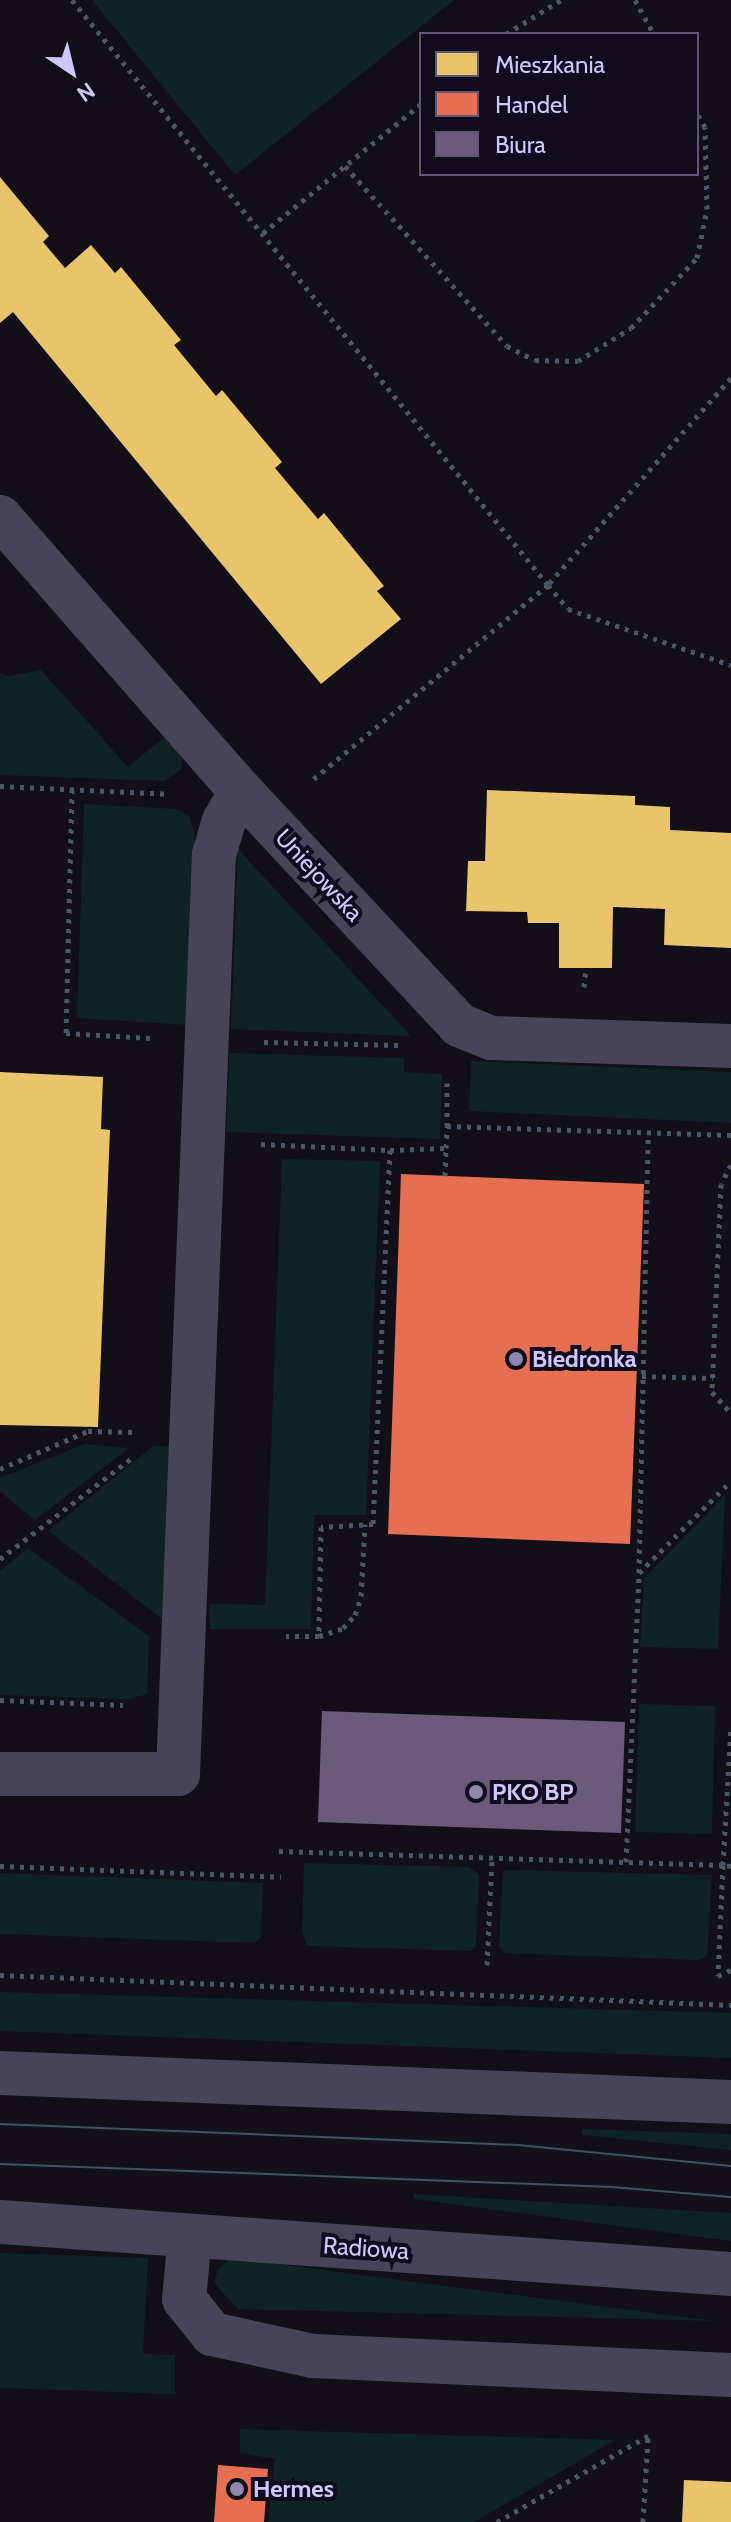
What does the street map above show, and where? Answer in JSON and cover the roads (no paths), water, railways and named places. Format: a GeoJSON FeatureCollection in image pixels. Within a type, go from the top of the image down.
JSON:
{"type":"FeatureCollection","features":[{"type":"Feature","properties":{"kind":"street","name":"Uniejowska"},"geometry":{"type":"LineString","coordinates":[[0,517],[243,793],[459,1025],[491,1038],[731,1046]]}},
{"type":"Feature","properties":{"kind":"street"},"geometry":{"type":"LineString","coordinates":[[0,1774],[178,1774],[184,1707],[180,1428],[205,1142],[214,855],[224,821],[243,793]]}},
{"type":"Feature","properties":{"kind":"street"},"geometry":{"type":"LineString","coordinates":[[0,2073],[731,2102]]}},
{"type":"Feature","properties":{"kind":"street","name":"Radiowa"},"geometry":{"type":"LineString","coordinates":[[0,2222],[731,2274]]}},
{"type":"Feature","properties":{"kind":"street"},"geometry":{"type":"LineString","coordinates":[[190,2236],[184,2299],[212,2334],[313,2356],[731,2375]]}},
{"type":"Feature","properties":{"kind":"tram line"},"geometry":{"type":"LineString","coordinates":[[0,2124],[518,2145],[731,2166]]}},
{"type":"Feature","properties":{"kind":"tram line"},"geometry":{"type":"LineString","coordinates":[[0,2164],[612,2187],[731,2197]]}},
{"type":"Feature","properties":{"kind":"place","name":"Biedronka"},"geometry":{"type":"Point","coordinates":[516,1359]}},
{"type":"Feature","properties":{"kind":"place","name":"PKO BP"},"geometry":{"type":"Point","coordinates":[476,1792]}},
{"type":"Feature","properties":{"kind":"place","name":"Hermes"},"geometry":{"type":"Point","coordinates":[237,2489]}}]}
